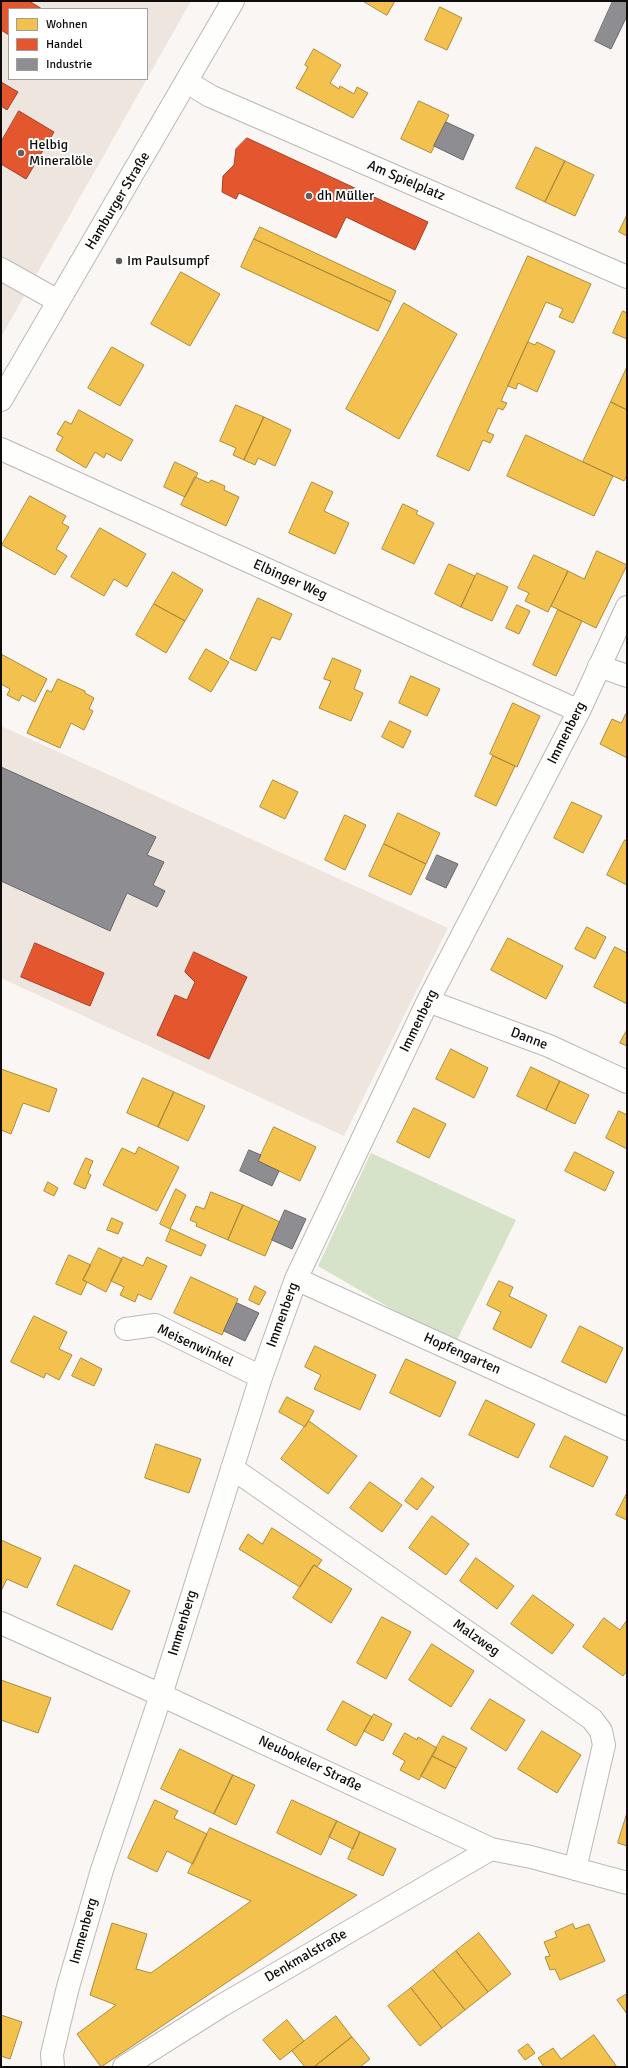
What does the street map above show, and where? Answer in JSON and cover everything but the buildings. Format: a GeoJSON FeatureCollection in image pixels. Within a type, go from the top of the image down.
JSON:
{"type":"FeatureCollection","features":[{"type":"Feature","properties":{"kind":"street","name":"Hamburger Straße"},"geometry":{"type":"LineString","coordinates":[[1,400],[233,1]]}},
{"type":"Feature","properties":{"kind":"street","name":"Am Spielplatz"},"geometry":{"type":"LineString","coordinates":[[187,82],[210,96],[627,277]]}},
{"type":"Feature","properties":{"kind":"street"},"geometry":{"type":"LineString","coordinates":[[1,268],[58,301]]}},
{"type":"Feature","properties":{"kind":"street","name":"Elbinger Weg"},"geometry":{"type":"LineString","coordinates":[[1,449],[579,711]]}},
{"type":"Feature","properties":{"kind":"street","name":"Immenberg"},"geometry":{"type":"LineString","coordinates":[[53,2067],[52,2054],[68,1986],[102,1870],[161,1695],[261,1378],[296,1279],[428,1001],[579,711],[627,607]]}},
{"type":"Feature","properties":{"kind":"street"},"geometry":{"type":"LineString","coordinates":[[600,666],[627,676]]}},
{"type":"Feature","properties":{"kind":"street","name":"Danne"},"geometry":{"type":"LineString","coordinates":[[428,1001],[549,1046],[627,1082]]}},
{"type":"Feature","properties":{"kind":"street","name":"Hopfengarten"},"geometry":{"type":"LineString","coordinates":[[296,1279],[627,1429]]}},
{"type":"Feature","properties":{"kind":"street","name":"Meisenwinkel"},"geometry":{"type":"LineString","coordinates":[[126,1329],[155,1325],[261,1378]]}},
{"type":"Feature","properties":{"kind":"street","name":"Malzweg"},"geometry":{"type":"LineString","coordinates":[[232,1468],[592,1719],[600,1731],[604,1745],[575,1869]]}},
{"type":"Feature","properties":{"kind":"street","name":"Neubokeler Straße"},"geometry":{"type":"LineString","coordinates":[[1,1623],[161,1695],[491,1849],[627,1883]]}},
{"type":"Feature","properties":{"kind":"street","name":"Denkmalstraße"},"geometry":{"type":"LineString","coordinates":[[124,2067],[221,2006],[491,1849]]}},
{"type":"Feature","properties":{"kind":"shaded area"},"geometry":{"type":"Polygon","coordinates":[[[1,1],[191,1],[148,77],[148,8],[8,8],[8,80],[146,80],[1,337],[1,1]]]}},
{"type":"Feature","properties":{"kind":"shaded area"},"geometry":{"type":"Polygon","coordinates":[[[1,726],[448,928],[344,1136],[1,978],[1,726]]]}},
{"type":"Feature","properties":{"kind":"green space"},"geometry":{"type":"Polygon","coordinates":[[[371,1153],[516,1220],[456,1342],[390,1308],[318,1266],[371,1153]]]}},
{"type":"Feature","properties":{"kind":"place","name":"Helbig Mineralöle"},"geometry":{"type":"Point","coordinates":[21,153]}},
{"type":"Feature","properties":{"kind":"place","name":"dh Müller"},"geometry":{"type":"Point","coordinates":[309,196]}},
{"type":"Feature","properties":{"kind":"place","name":"Im Paulsumpf"},"geometry":{"type":"Point","coordinates":[119,261]}}]}
